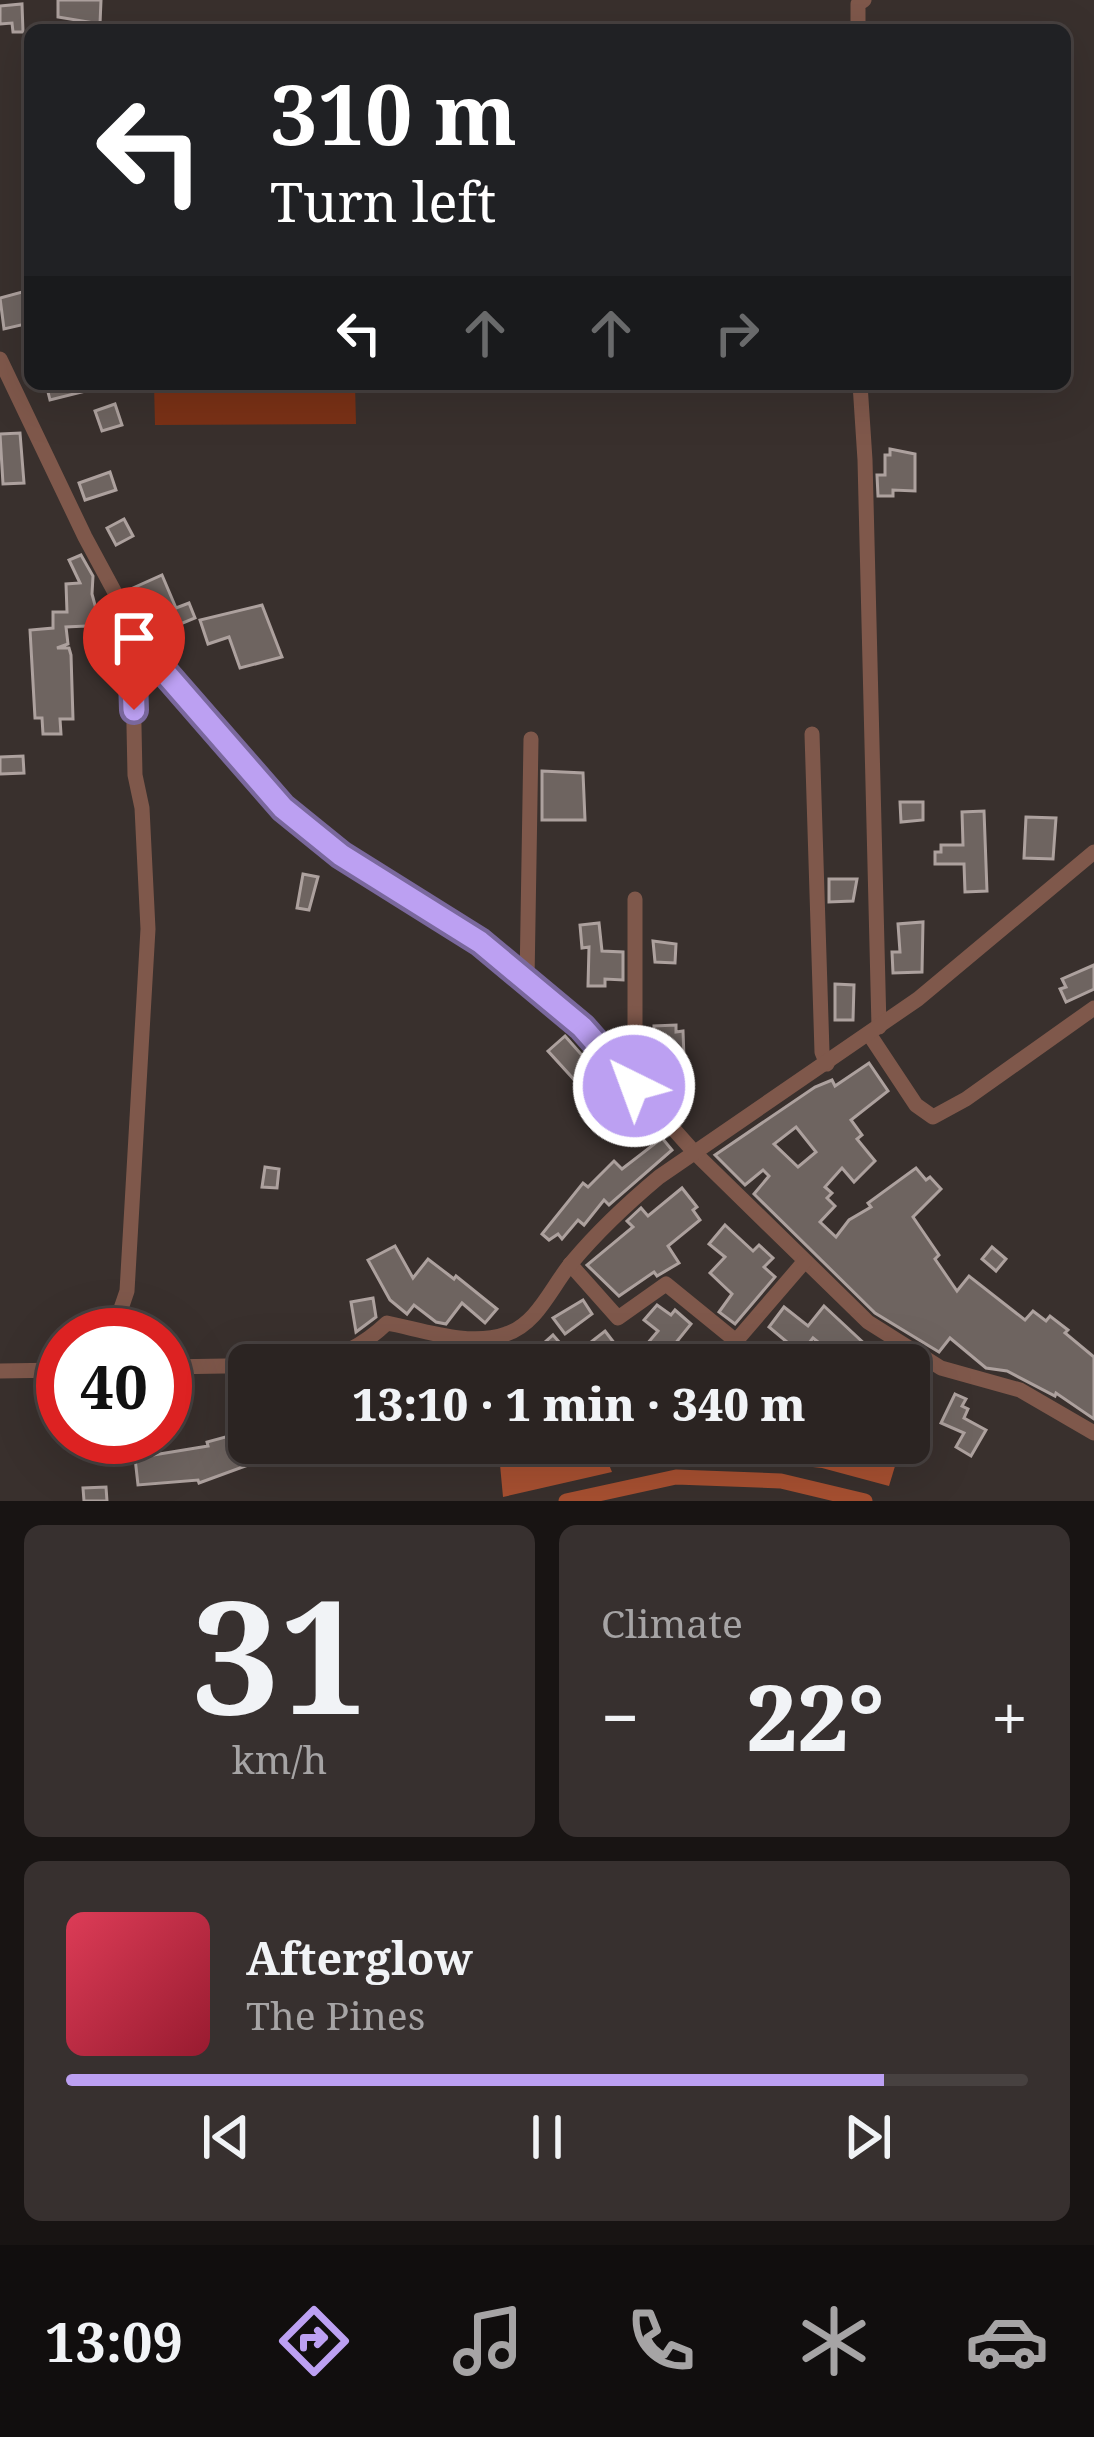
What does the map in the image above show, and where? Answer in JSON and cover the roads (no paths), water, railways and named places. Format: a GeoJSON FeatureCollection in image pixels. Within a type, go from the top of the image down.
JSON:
{"type":"FeatureCollection","features":[{"type":"Feature","properties":{"kind":"street"},"geometry":{"type":"LineString","coordinates":[[0,359],[85,537],[147,652],[283,808],[341,855],[480,942],[582,1027],[695,1153],[868,1322],[941,1368],[1020,1390],[1094,1433]]}},
{"type":"Feature","properties":{"kind":"street"},"geometry":{"type":"LineString","coordinates":[[860,390],[866,460],[874,1031],[916,1105],[933,1117],[1094,1008]]}},
{"type":"Feature","properties":{"kind":"street"},"geometry":{"type":"LineString","coordinates":[[121,1308],[127,1291],[148,929],[142,808],[135,775],[133,678],[147,652]]}},
{"type":"Feature","properties":{"kind":"street"},"geometry":{"type":"LineString","coordinates":[[812,734],[822,1052],[827,1064]]}},
{"type":"Feature","properties":{"kind":"street"},"geometry":{"type":"LineString","coordinates":[[526,981],[531,739]]}},
{"type":"Feature","properties":{"kind":"street"},"geometry":{"type":"LineString","coordinates":[[360,1344],[387,1323],[454,1337],[504,1336],[528,1322],[570,1264],[620,1210],[919,999],[1094,852]]}},
{"type":"Feature","properties":{"kind":"street"},"geometry":{"type":"LineString","coordinates":[[634,1086],[635,899]]}},
{"type":"Feature","properties":{"kind":"street"},"geometry":{"type":"LineString","coordinates":[[570,1264],[618,1318],[666,1284],[736,1341],[804,1262]]}},
{"type":"Feature","properties":{"kind":"street"},"geometry":{"type":"LineString","coordinates":[[192,1367],[228,1366]]}},
{"type":"Feature","properties":{"kind":"street"},"geometry":{"type":"LineString","coordinates":[[0,1371],[36,1370]]}},
{"type":"Feature","properties":{"kind":"waterway"},"geometry":{"type":"LineString","coordinates":[[566,1501],[676,1477],[781,1481],[865,1501]]}}]}
